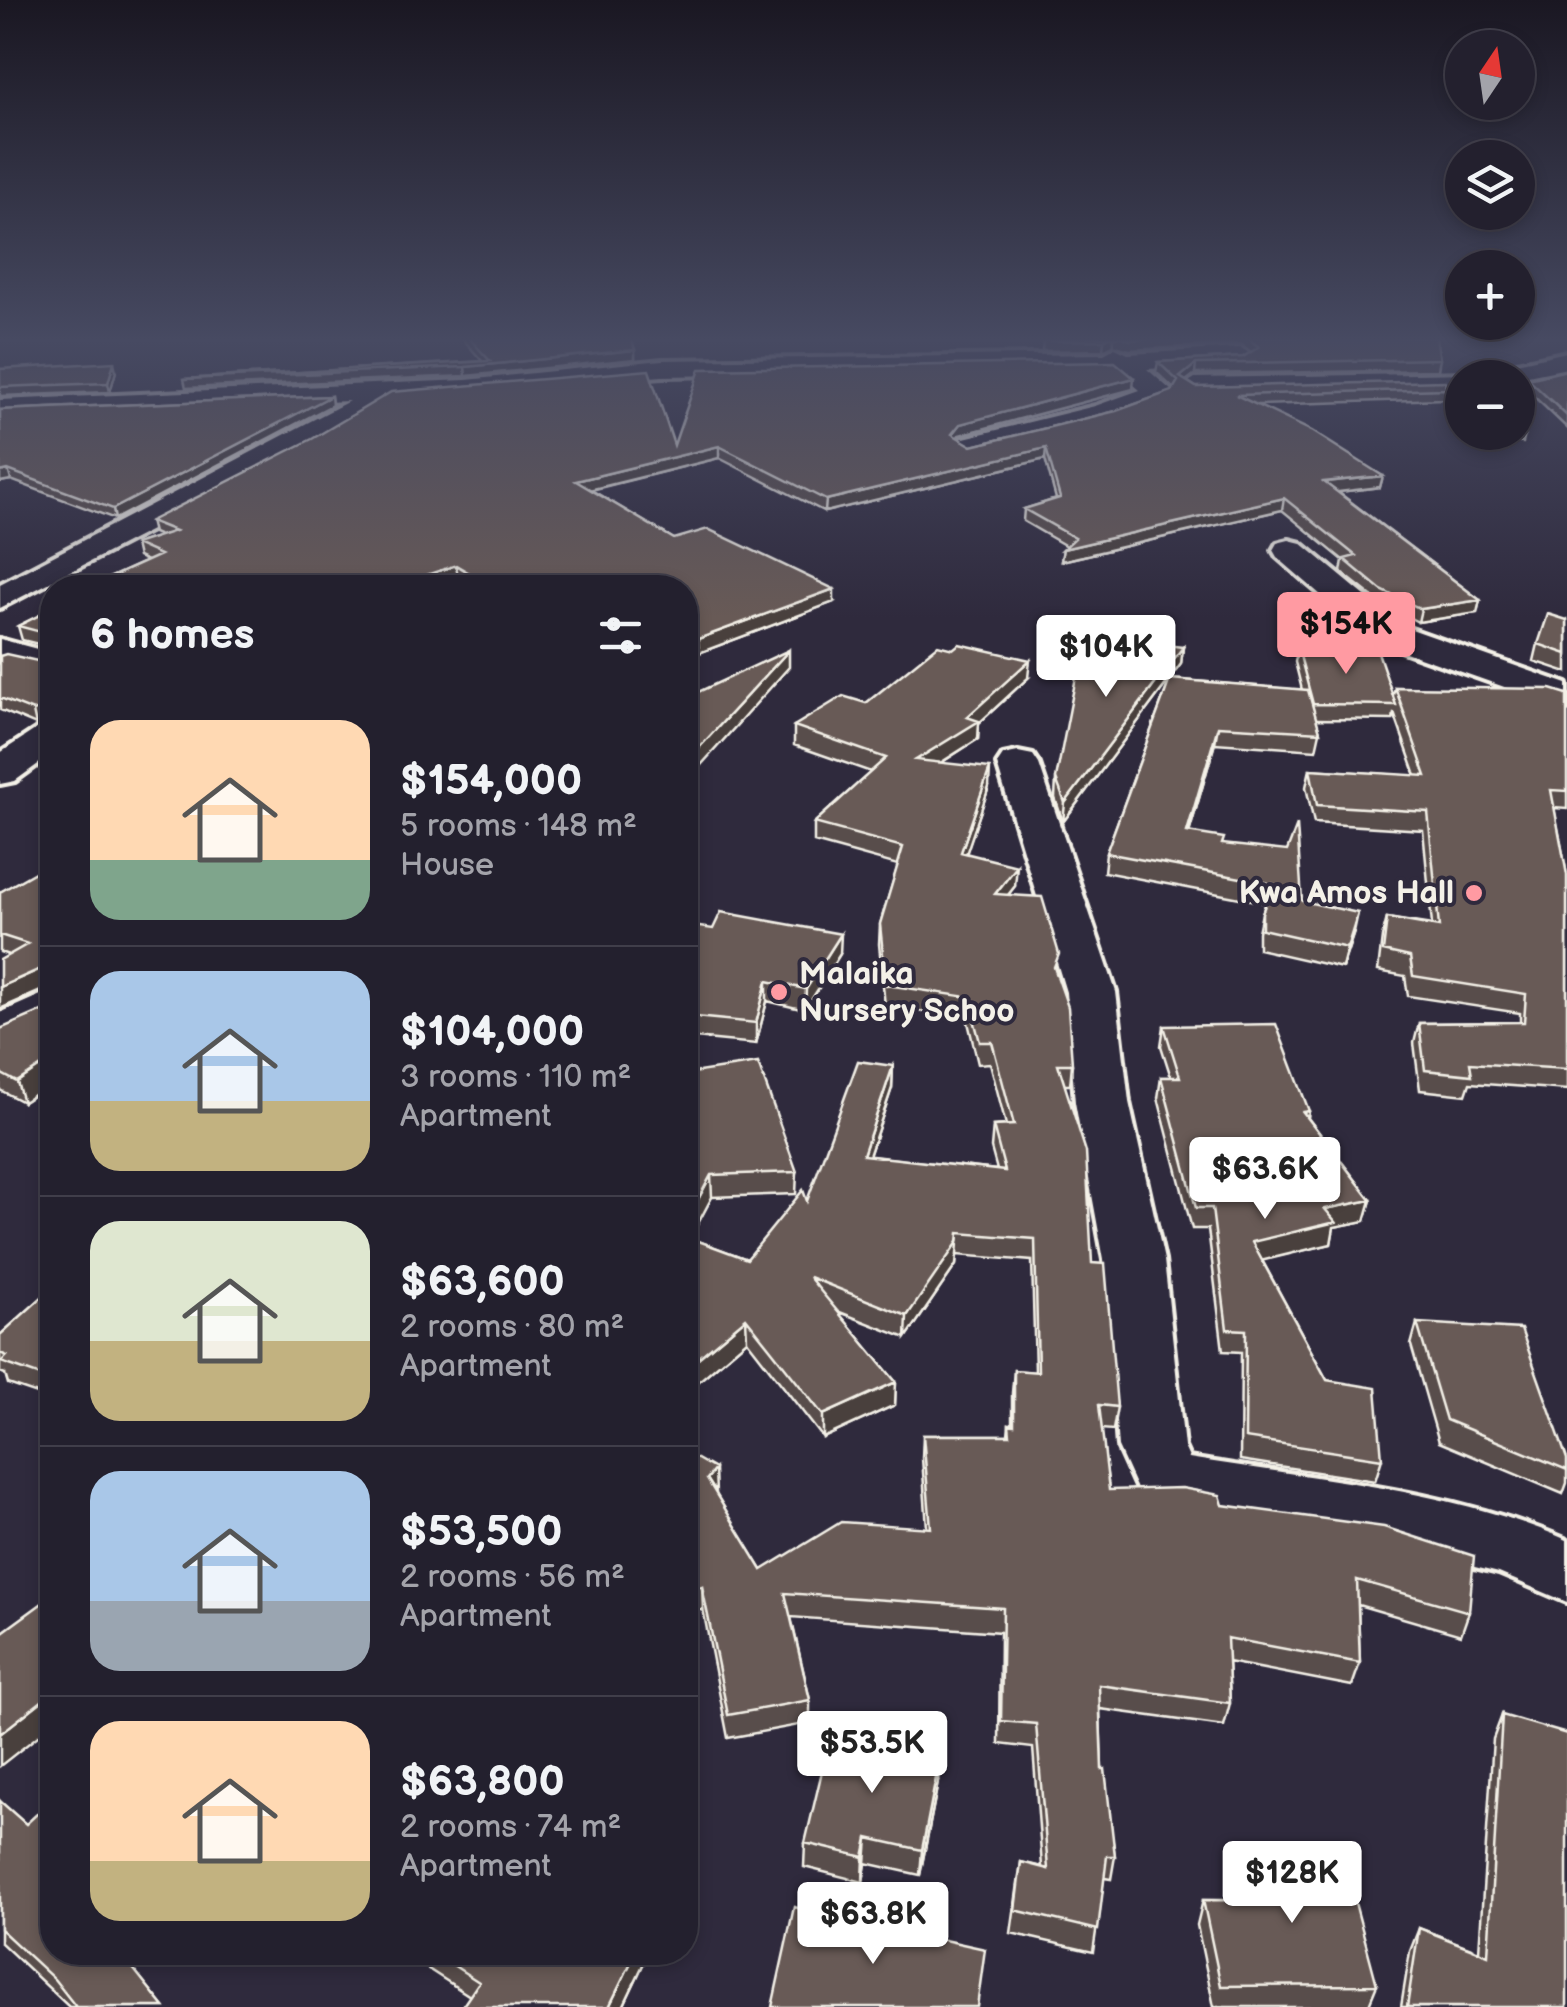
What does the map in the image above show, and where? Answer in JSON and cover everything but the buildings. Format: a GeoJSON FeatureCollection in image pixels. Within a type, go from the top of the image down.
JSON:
{"type":"FeatureCollection","features":[{"type":"Feature","properties":{"kind":"street"},"geometry":{"type":"LineString","coordinates":[[44,575],[320,431]]}},
{"type":"Feature","properties":{"kind":"street"},"geometry":{"type":"LineString","coordinates":[[970,445],[1025,431]]}},
{"type":"Feature","properties":{"kind":"street"},"geometry":{"type":"LineString","coordinates":[[1289,550],[1387,633],[1567,697]]}},
{"type":"Feature","properties":{"kind":"street"},"geometry":{"type":"LineString","coordinates":[[0,598],[40,577]]}},
{"type":"Feature","properties":{"kind":"street"},"geometry":{"type":"LineString","coordinates":[[0,650],[40,661]]}},
{"type":"Feature","properties":{"kind":"street"},"geometry":{"type":"LineString","coordinates":[[0,772],[40,744]]}},
{"type":"Feature","properties":{"kind":"street"},"geometry":{"type":"LineString","coordinates":[[1018,764],[1090,992],[1102,1102],[1134,1260],[1151,1447],[1166,1480],[1430,1528],[1513,1548],[1567,1572]]}},
{"type":"Feature","properties":{"kind":"street"},"geometry":{"type":"LineString","coordinates":[[0,1033],[40,1011]]}},
{"type":"Feature","properties":{"kind":"place","name":"Kwa Amos Hall"},"geometry":{"type":"Point","coordinates":[1474,893]}},
{"type":"Feature","properties":{"kind":"place","name":"Malaika Nursery Schoo"},"geometry":{"type":"Point","coordinates":[779,992]}}]}
